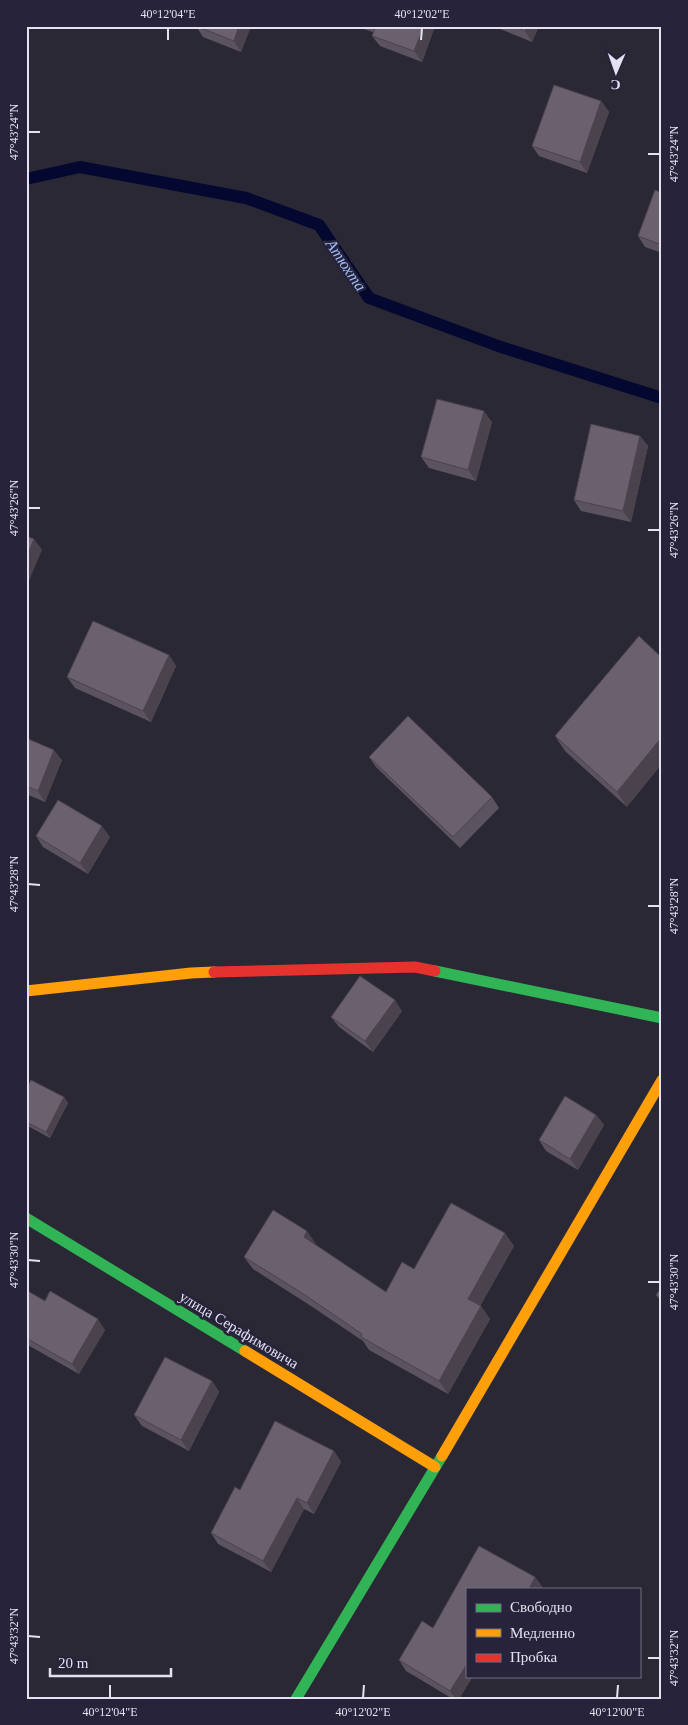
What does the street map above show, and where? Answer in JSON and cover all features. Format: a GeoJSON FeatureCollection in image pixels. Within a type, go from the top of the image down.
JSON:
{"type":"FeatureCollection","features":[{"type":"Feature","properties":{"kind":"street"},"geometry":{"type":"LineString","coordinates":[[26,991],[191,973],[415,967],[662,1018]]}},
{"type":"Feature","properties":{"kind":"street"},"geometry":{"type":"LineString","coordinates":[[296,1699],[435,1467],[662,1080]]}},
{"type":"Feature","properties":{"kind":"street","name":"улица Серафимовича"},"geometry":{"type":"LineString","coordinates":[[26,1218],[435,1467]]}},
{"type":"Feature","properties":{"kind":"building"},"geometry":{"type":"Polygon","coordinates":[[[196,26],[239,26],[234,41],[196,26]]]}},
{"type":"Feature","properties":{"kind":"building"},"geometry":{"type":"Polygon","coordinates":[[[376,26],[424,26],[414,51],[372,36],[376,26]]]}},
{"type":"Feature","properties":{"kind":"building"},"geometry":{"type":"Polygon","coordinates":[[[513,26],[527,26],[525,31],[513,26]]]}},
{"type":"Feature","properties":{"kind":"building"},"geometry":{"type":"Polygon","coordinates":[[[554,85],[601,101],[580,162],[532,146],[554,85]]]}},
{"type":"Feature","properties":{"kind":"building"},"geometry":{"type":"Polygon","coordinates":[[[655,190],[662,193],[662,245],[638,236],[655,190]]]}},
{"type":"Feature","properties":{"kind":"building"},"geometry":{"type":"Polygon","coordinates":[[[437,399],[484,411],[468,470],[421,457],[437,399]]]}},
{"type":"Feature","properties":{"kind":"building"},"geometry":{"type":"Polygon","coordinates":[[[591,424],[640,436],[623,511],[574,500],[591,424]]]}},
{"type":"Feature","properties":{"kind":"building"},"geometry":{"type":"Polygon","coordinates":[[[26,536],[34,539],[26,559],[26,536]]]}},
{"type":"Feature","properties":{"kind":"building"},"geometry":{"type":"Polygon","coordinates":[[[93,621],[169,655],[143,711],[67,677],[93,621]]]}},
{"type":"Feature","properties":{"kind":"building"},"geometry":{"type":"Polygon","coordinates":[[[639,636],[662,658],[662,737],[617,792],[555,736],[639,636]]]}},
{"type":"Feature","properties":{"kind":"building"},"geometry":{"type":"Polygon","coordinates":[[[408,716],[492,797],[453,837],[369,757],[408,716]]]}},
{"type":"Feature","properties":{"kind":"building"},"geometry":{"type":"Polygon","coordinates":[[[26,738],[54,750],[38,791],[26,786],[26,738]]]}},
{"type":"Feature","properties":{"kind":"building"},"geometry":{"type":"Polygon","coordinates":[[[58,800],[102,826],[80,863],[36,836],[58,800]]]}},
{"type":"Feature","properties":{"kind":"building"},"geometry":{"type":"Polygon","coordinates":[[[360,976],[395,1000],[365,1041],[331,1017],[360,976]]]}},
{"type":"Feature","properties":{"kind":"building"},"geometry":{"type":"Polygon","coordinates":[[[31,1080],[64,1097],[46,1132],[26,1122],[26,1089],[31,1080]]]}},
{"type":"Feature","properties":{"kind":"building"},"geometry":{"type":"Polygon","coordinates":[[[565,1096],[596,1115],[570,1159],[539,1140],[565,1096]]]}},
{"type":"Feature","properties":{"kind":"building"},"geometry":{"type":"Polygon","coordinates":[[[451,1203],[505,1233],[468,1299],[481,1306],[439,1381],[361,1337],[362,1334],[302,1293],[244,1257],[273,1210],[307,1231],[304,1237],[386,1292],[402,1262],[414,1269],[451,1203]]]}},
{"type":"Feature","properties":{"kind":"building"},"geometry":{"type":"Polygon","coordinates":[[[662,1287],[662,1299],[656,1295],[662,1287]]]}},
{"type":"Feature","properties":{"kind":"building"},"geometry":{"type":"Polygon","coordinates":[[[26,1290],[45,1301],[50,1291],[98,1319],[72,1364],[26,1338],[26,1290]]]}},
{"type":"Feature","properties":{"kind":"building"},"geometry":{"type":"Polygon","coordinates":[[[165,1357],[212,1381],[181,1440],[134,1415],[165,1357]]]}},
{"type":"Feature","properties":{"kind":"building"},"geometry":{"type":"Polygon","coordinates":[[[275,1421],[334,1451],[307,1503],[297,1498],[263,1561],[211,1533],[235,1487],[240,1490],[275,1421]]]}},
{"type":"Feature","properties":{"kind":"building"},"geometry":{"type":"Polygon","coordinates":[[[479,1546],[535,1577],[530,1588],[466,1588],[466,1666],[450,1691],[399,1660],[422,1621],[433,1628],[479,1546]]]}},
{"type":"Feature","properties":{"kind":"waterway","name":"Атюхта"},"geometry":{"type":"LineString","coordinates":[[26,179],[80,167],[246,198],[319,225],[369,298],[498,346],[662,398]]}},
{"type":"Feature","properties":{"kind":"traffic: fast"},"geometry":{"type":"LineString","coordinates":[[435,971],[662,1018]]}},
{"type":"Feature","properties":{"kind":"traffic: fast"},"geometry":{"type":"LineString","coordinates":[[26,1218],[245,1351]]}},
{"type":"Feature","properties":{"kind":"traffic: fast"},"geometry":{"type":"LineString","coordinates":[[296,1699],[442,1456]]}},
{"type":"Feature","properties":{"kind":"traffic: slow"},"geometry":{"type":"LineString","coordinates":[[26,991],[214,972]]}},
{"type":"Feature","properties":{"kind":"traffic: slow"},"geometry":{"type":"LineString","coordinates":[[442,1456],[662,1080]]}},
{"type":"Feature","properties":{"kind":"traffic: slow"},"geometry":{"type":"LineString","coordinates":[[245,1351],[435,1467]]}},
{"type":"Feature","properties":{"kind":"traffic: jam"},"geometry":{"type":"LineString","coordinates":[[214,972],[415,967],[435,971]]}}]}
